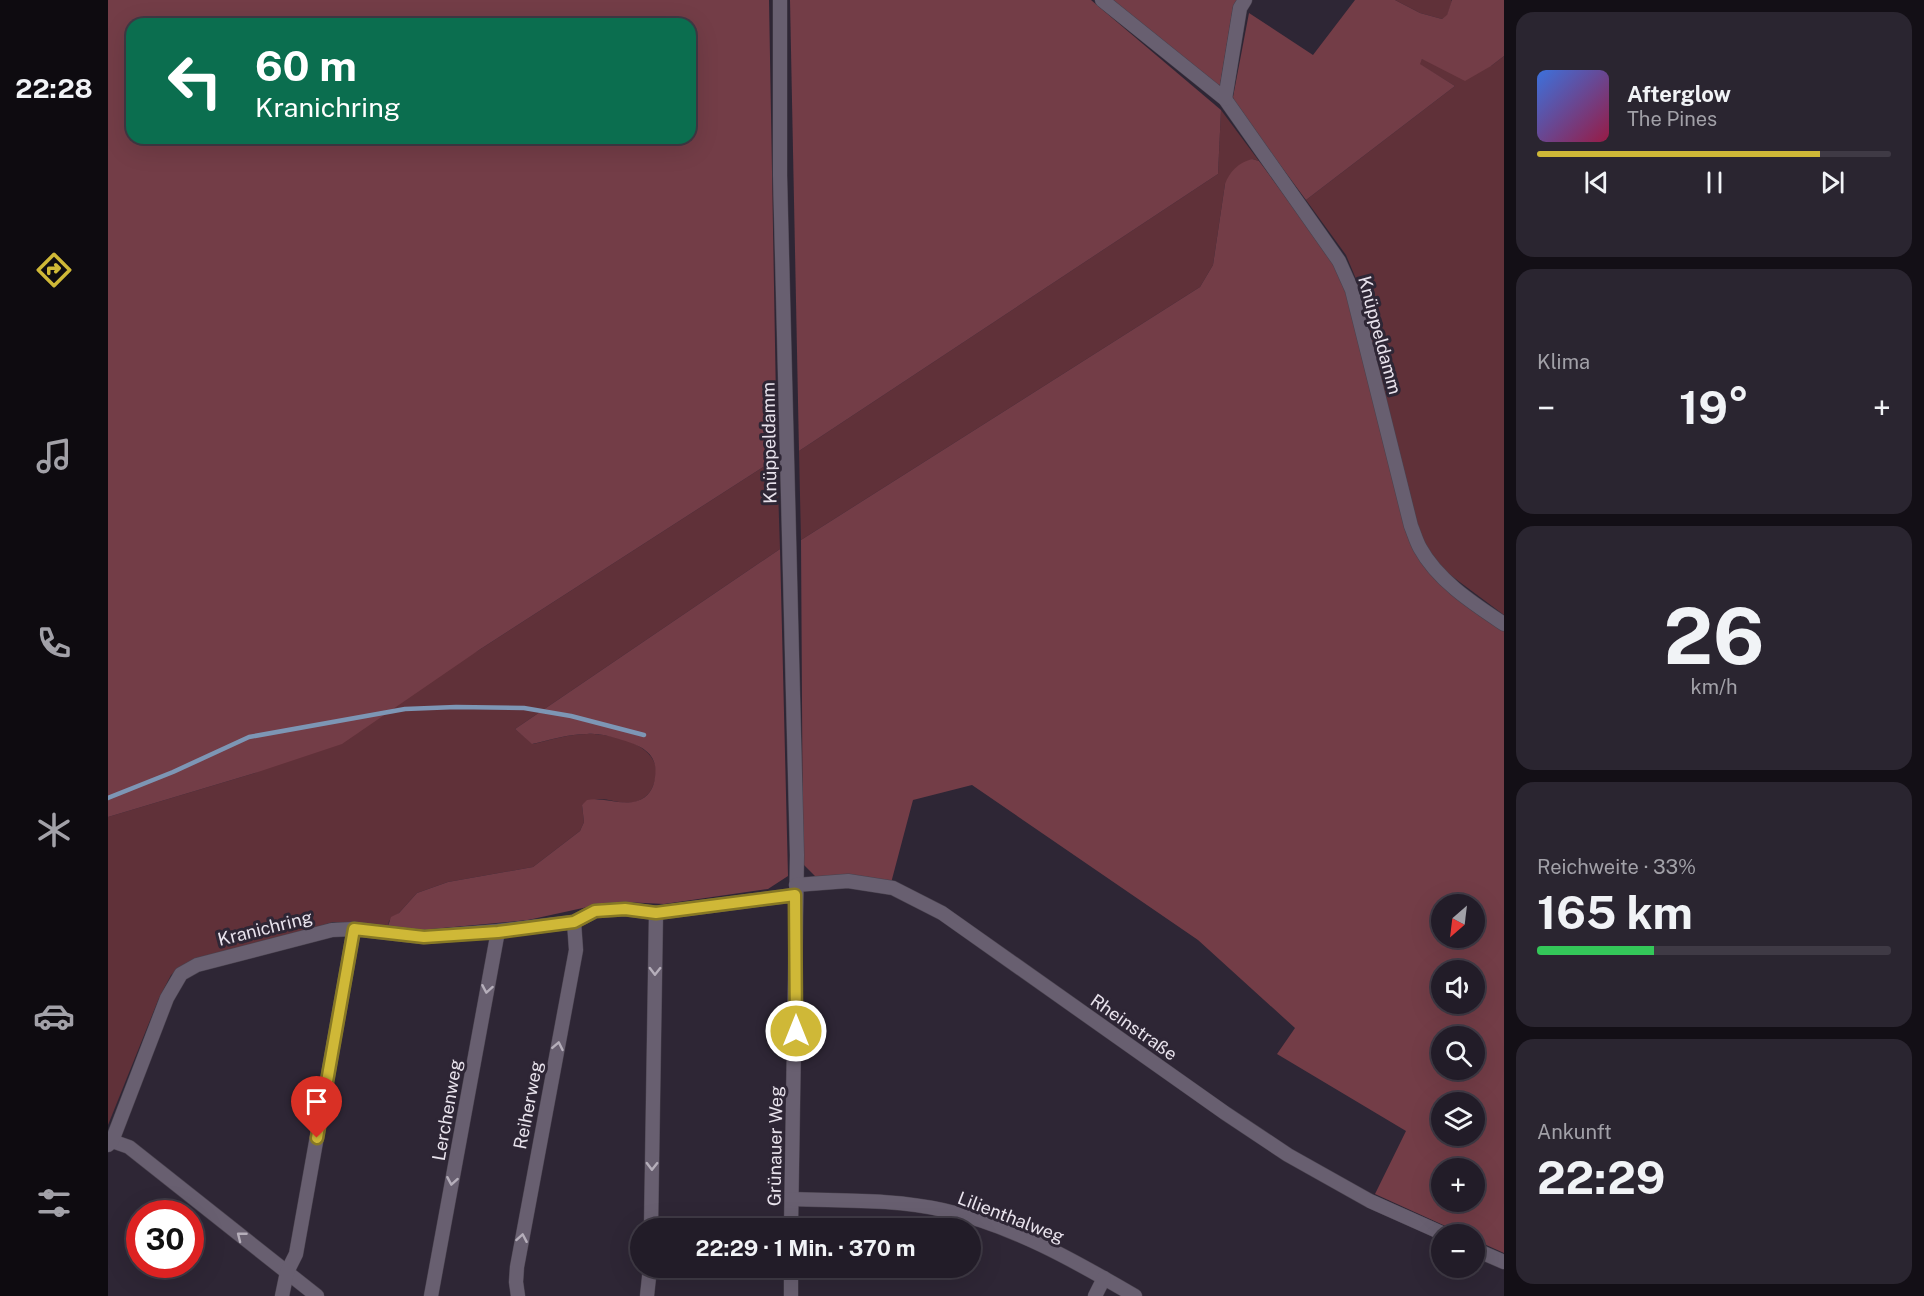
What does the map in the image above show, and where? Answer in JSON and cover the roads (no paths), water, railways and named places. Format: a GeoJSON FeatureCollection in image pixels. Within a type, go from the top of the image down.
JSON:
{"type":"FeatureCollection","features":[{"type":"Feature","properties":{"kind":"street","name":"Knüppeldamm"},"geometry":{"type":"LineString","coordinates":[[780,0],[780,175],[796,890]]}},
{"type":"Feature","properties":{"kind":"street","name":"Knüppeldamm"},"geometry":{"type":"LineString","coordinates":[[1102,0],[1225,99],[1339,261],[1352,290],[1411,526],[1420,549],[1450,583],[1504,624]]}},
{"type":"Feature","properties":{"kind":"street"},"geometry":{"type":"LineString","coordinates":[[1225,99],[1240,8],[1245,0]]}},
{"type":"Feature","properties":{"kind":"street","name":"Rheinstraße"},"geometry":{"type":"LineString","coordinates":[[796,890],[848,881],[893,888],[940,912],[1288,1155],[1370,1201],[1431,1228]]}},
{"type":"Feature","properties":{"kind":"street","name":"Kranichring"},"geometry":{"type":"LineString","coordinates":[[317,1296],[129,1147],[110,1143],[167,998],[181,974],[197,965],[332,930],[354,929],[424,937],[498,932],[574,922],[595,911],[625,909],[656,913],[796,890]]}},
{"type":"Feature","properties":{"kind":"street","name":"Grünauer Weg"},"geometry":{"type":"LineString","coordinates":[[791,1218],[796,1031],[796,890]]}},
{"type":"Feature","properties":{"kind":"street"},"geometry":{"type":"LineString","coordinates":[[651,1218],[656,913]]}},
{"type":"Feature","properties":{"kind":"street","name":"Reiherweg"},"geometry":{"type":"LineString","coordinates":[[518,1296],[517,1267],[576,950],[574,922]]}},
{"type":"Feature","properties":{"kind":"street"},"geometry":{"type":"LineString","coordinates":[[282,1296],[287,1272],[296,1254],[354,929]]}},
{"type":"Feature","properties":{"kind":"street","name":"Lerchenweg"},"geometry":{"type":"LineString","coordinates":[[431,1296],[498,932]]}},
{"type":"Feature","properties":{"kind":"street","name":"Lilienthalweg"},"geometry":{"type":"LineString","coordinates":[[792,1200],[898,1203],[951,1212],[1025,1238],[1135,1296]]}},
{"type":"Feature","properties":{"kind":"street"},"geometry":{"type":"LineString","coordinates":[[1485,1254],[1504,1262]]}},
{"type":"Feature","properties":{"kind":"street"},"geometry":{"type":"LineString","coordinates":[[647,1296],[649,1278]]}},
{"type":"Feature","properties":{"kind":"street"},"geometry":{"type":"LineString","coordinates":[[791,1278],[791,1296]]}},
{"type":"Feature","properties":{"kind":"street"},"geometry":{"type":"LineString","coordinates":[[1095,1296],[1104,1278]]}},
{"type":"Feature","properties":{"kind":"waterway"},"geometry":{"type":"LineString","coordinates":[[108,798],[173,772],[249,737],[405,709],[524,708],[571,716],[644,735]]}}]}
